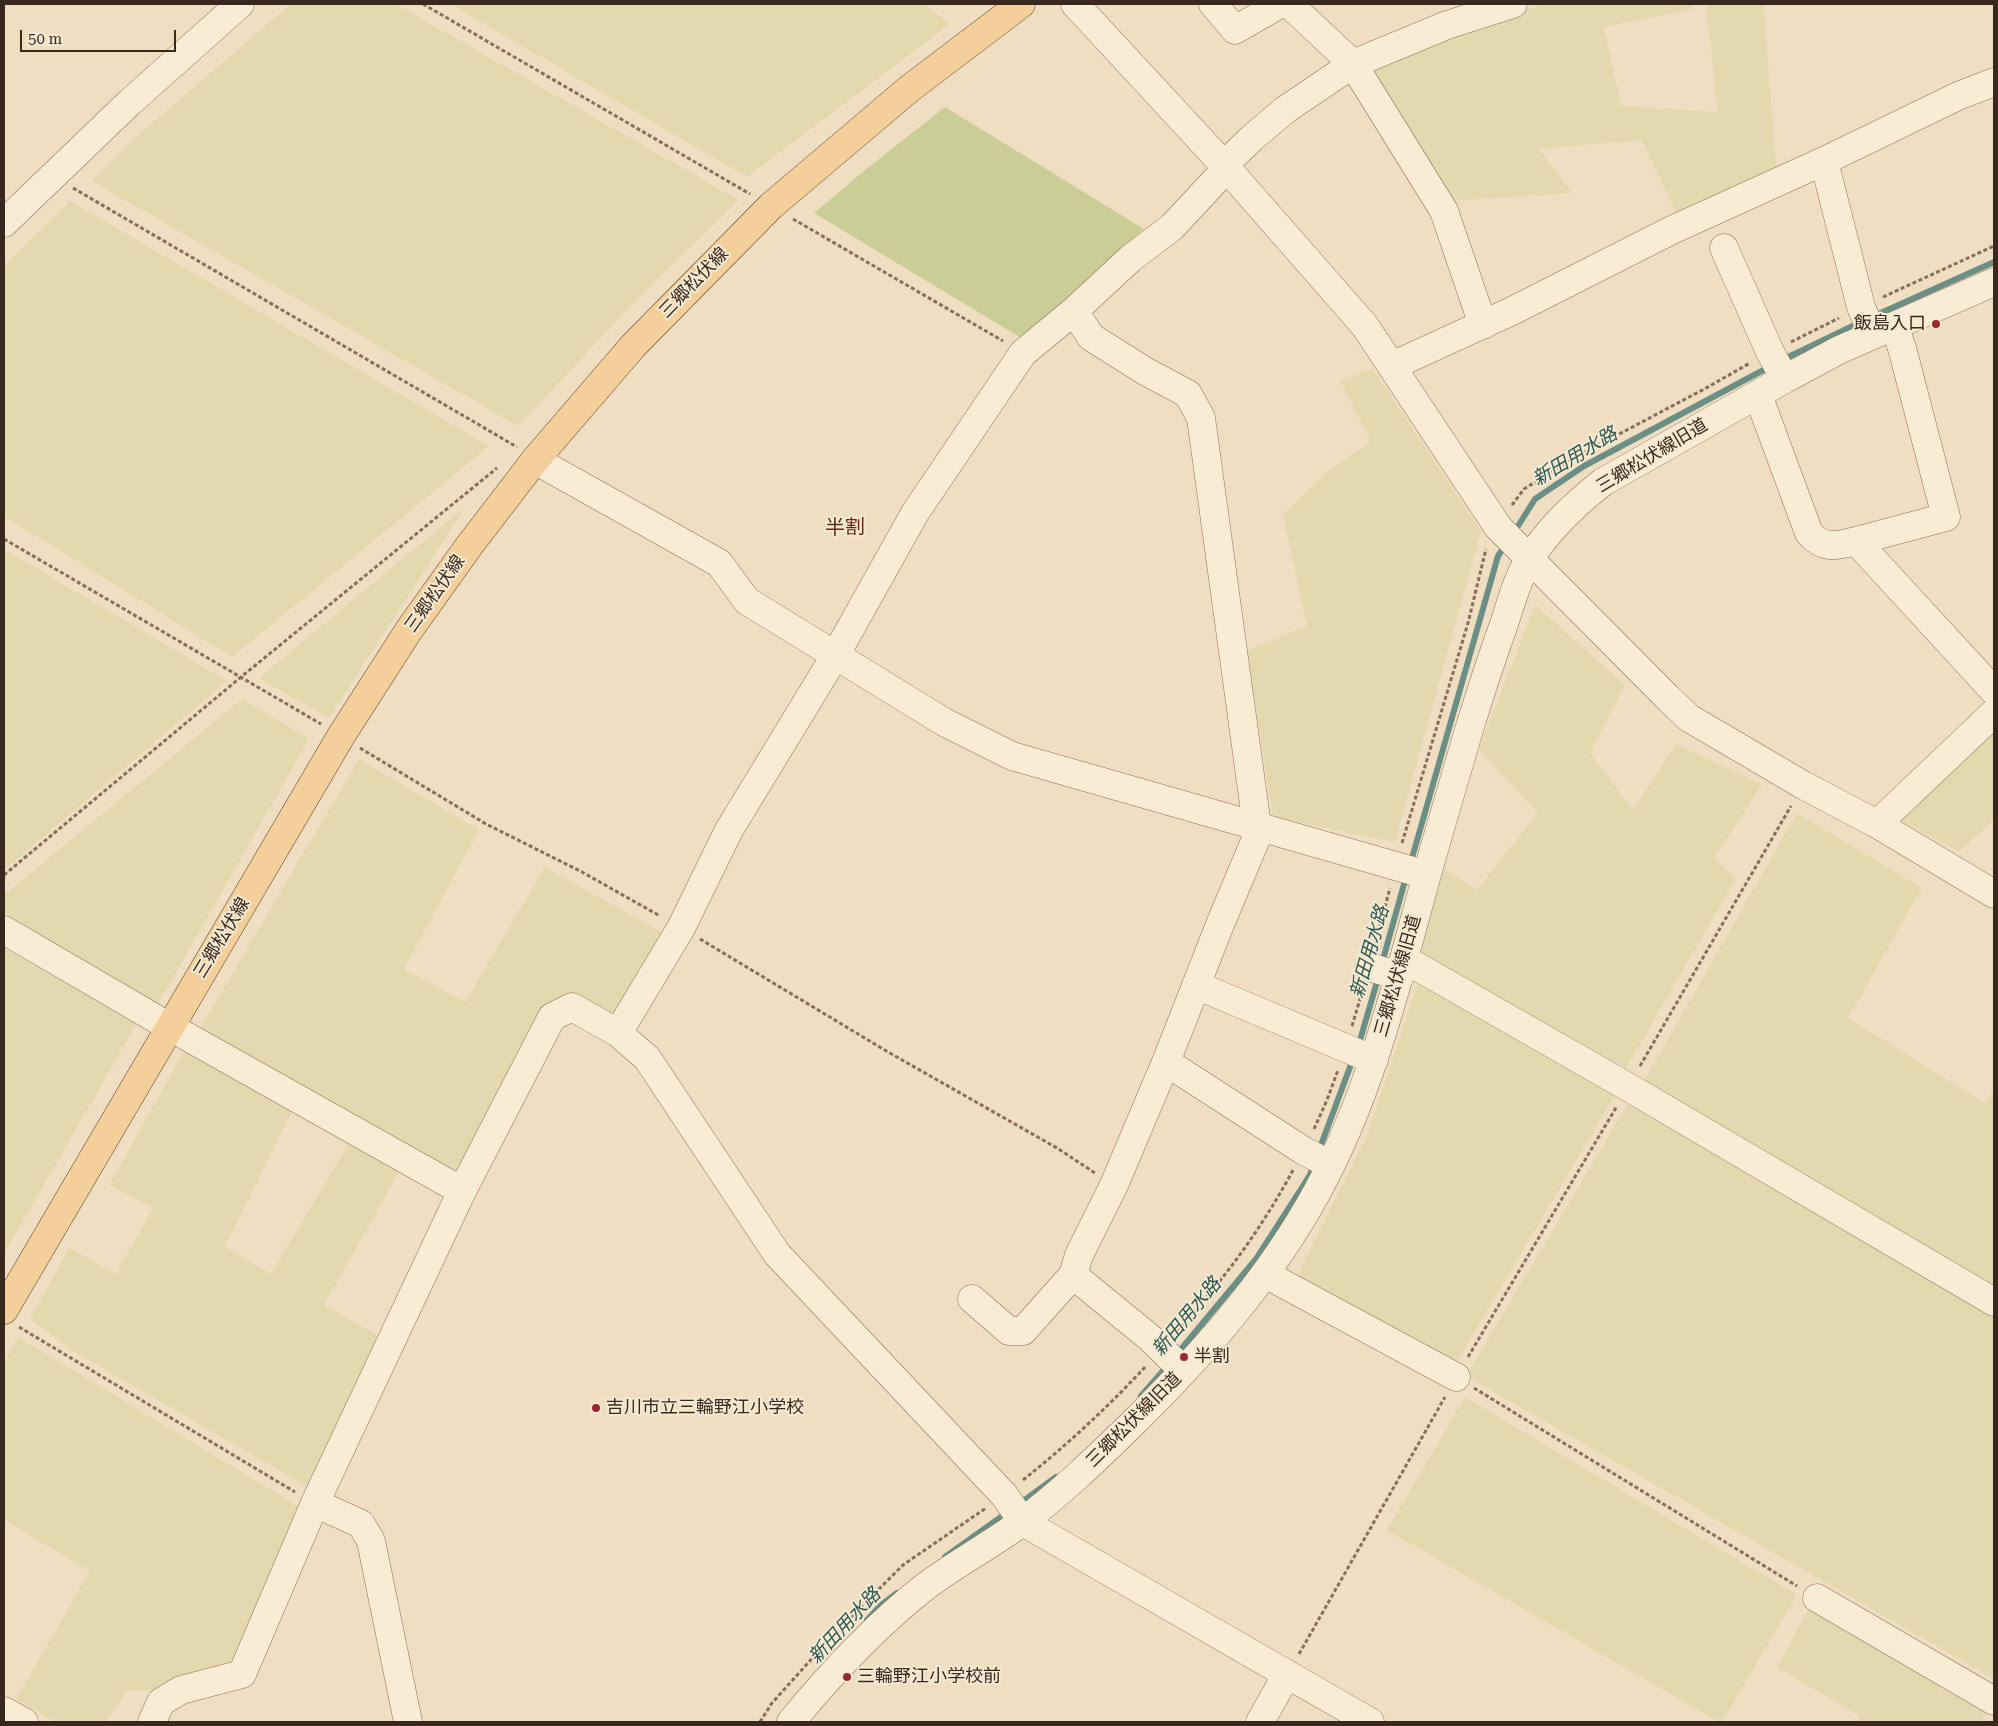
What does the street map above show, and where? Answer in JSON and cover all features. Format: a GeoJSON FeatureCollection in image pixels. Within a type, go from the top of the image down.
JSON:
{"type":"FeatureCollection","features":[{"type":"Feature","properties":{"kind":"main road","name":"三郷松伏線"},"geometry":{"type":"LineString","coordinates":[[10,1318],[170,1027],[341,736],[409,630],[469,546],[523,454],[771,206],[909,89],[1021,4]]}},
{"type":"Feature","properties":{"kind":"street"},"geometry":{"type":"LineString","coordinates":[[4,223],[129,103],[240,4]]}},
{"type":"Feature","properties":{"kind":"street"},"geometry":{"type":"LineString","coordinates":[[1075,4],[1225,166],[1365,326],[1498,527],[1524,555],[1690,718],[1803,785],[1877,824],[1994,894]]}},
{"type":"Feature","properties":{"kind":"street"},"geometry":{"type":"LineString","coordinates":[[1214,4],[1235,30],[1280,4]]}},
{"type":"Feature","properties":{"kind":"street"},"geometry":{"type":"LineString","coordinates":[[1289,4],[1353,64],[1444,212],[1483,325]]}},
{"type":"Feature","properties":{"kind":"street"},"geometry":{"type":"LineString","coordinates":[[618,1032],[680,928],[729,830],[835,656],[915,514],[1023,352],[1074,310],[1130,258],[1172,227],[1252,138],[1285,110],[1353,64],[1447,25],[1513,4]]}},
{"type":"Feature","properties":{"kind":"street"},"geometry":{"type":"LineString","coordinates":[[1392,366],[1483,325],[1672,230],[1824,161],[1958,96],[1994,82]]}},
{"type":"Feature","properties":{"kind":"street"},"geometry":{"type":"LineString","coordinates":[[1758,395],[1808,533],[1815,540],[1831,547],[1946,517],[1902,348],[1874,324],[1824,161]]}},
{"type":"Feature","properties":{"kind":"street"},"geometry":{"type":"LineString","coordinates":[[1724,248],[1777,364]]}},
{"type":"Feature","properties":{"kind":"street","name":"三郷松伏線旧道"},"geometry":{"type":"LineString","coordinates":[[791,1722],[824,1681],[893,1614],[1014,1510],[1094,1461],[1174,1361],[1237,1312],[1298,1224],[1319,1159],[1353,1118],[1360,1055],[1390,968],[1413,870],[1518,584],[1524,555],[1582,498],[1603,482],[1758,395],[1777,364],[1839,350],[1874,324],[1994,282]]}},
{"type":"Feature","properties":{"kind":"street"},"geometry":{"type":"LineString","coordinates":[[972,1299],[1009,1331],[1023,1331],[1073,1275],[1079,1255],[1114,1185],[1166,1062],[1259,826],[1201,418],[1188,394],[1145,371],[1091,337],[1074,310]]}},
{"type":"Feature","properties":{"kind":"street"},"geometry":{"type":"LineString","coordinates":[[523,454],[719,563],[747,602],[944,722],[1012,756],[1413,870]]}},
{"type":"Feature","properties":{"kind":"street"},"geometry":{"type":"LineString","coordinates":[[1856,541],[1994,691]]}},
{"type":"Feature","properties":{"kind":"street"},"geometry":{"type":"LineString","coordinates":[[1877,824],[1994,713]]}},
{"type":"Feature","properties":{"kind":"street"},"geometry":{"type":"LineString","coordinates":[[4,930],[170,1027],[462,1191]]}},
{"type":"Feature","properties":{"kind":"street"},"geometry":{"type":"LineString","coordinates":[[1390,968],[1628,1087],[1994,1302]]}},
{"type":"Feature","properties":{"kind":"street"},"geometry":{"type":"LineString","coordinates":[[1196,985],[1360,1055]]}},
{"type":"Feature","properties":{"kind":"street"},"geometry":{"type":"LineString","coordinates":[[152,1722],[161,1702],[181,1690],[242,1674],[315,1503],[462,1191],[552,1018],[572,1008],[618,1032],[646,1058],[777,1254],[1014,1510],[1370,1722]]}},
{"type":"Feature","properties":{"kind":"street"},"geometry":{"type":"LineString","coordinates":[[1166,1062],[1319,1159]]}},
{"type":"Feature","properties":{"kind":"street"},"geometry":{"type":"LineString","coordinates":[[1265,1274],[1456,1377]]}},
{"type":"Feature","properties":{"kind":"street"},"geometry":{"type":"LineString","coordinates":[[1073,1275],[1174,1361]]}},
{"type":"Feature","properties":{"kind":"street"},"geometry":{"type":"LineString","coordinates":[[315,1503],[362,1524],[371,1541],[408,1722]]}},
{"type":"Feature","properties":{"kind":"street"},"geometry":{"type":"LineString","coordinates":[[1817,1598],[1994,1701]]}},
{"type":"Feature","properties":{"kind":"street"},"geometry":{"type":"LineString","coordinates":[[1260,1722],[1287,1674]]}},
{"type":"Feature","properties":{"kind":"street"},"geometry":{"type":"LineString","coordinates":[[4,1710],[24,1722]]}},
{"type":"Feature","properties":{"kind":"street"},"geometry":{"type":"LineString","coordinates":[[1991,1722],[1994,1717]]}},
{"type":"Feature","properties":{"kind":"path"},"geometry":{"type":"LineString","coordinates":[[423,4],[1023,352]]}},
{"type":"Feature","properties":{"kind":"path"},"geometry":{"type":"LineString","coordinates":[[53,177],[523,454]]}},
{"type":"Feature","properties":{"kind":"path"},"geometry":{"type":"LineString","coordinates":[[831,1638],[903,1565],[1014,1510],[1063,1449],[1111,1403],[1174,1361],[1213,1292],[1274,1206],[1319,1159],[1327,1100],[1360,1055],[1390,968],[1486,548],[1524,489],[1574,458],[1708,387],[1777,364],[1874,324],[1994,246]]}},
{"type":"Feature","properties":{"kind":"path"},"geometry":{"type":"LineString","coordinates":[[4,875],[242,676],[497,468]]}},
{"type":"Feature","properties":{"kind":"path"},"geometry":{"type":"LineString","coordinates":[[4,539],[242,676],[486,824],[582,872],[680,928],[888,1052],[1057,1148],[1114,1185]]}},
{"type":"Feature","properties":{"kind":"path"},"geometry":{"type":"LineString","coordinates":[[1628,1087],[1803,785]]}},
{"type":"Feature","properties":{"kind":"path"},"geometry":{"type":"LineString","coordinates":[[10,1318],[315,1503]]}},
{"type":"Feature","properties":{"kind":"path"},"geometry":{"type":"LineString","coordinates":[[1456,1377],[1817,1598]]}},
{"type":"Feature","properties":{"kind":"path"},"geometry":{"type":"LineString","coordinates":[[760,1722],[772,1703],[818,1651]]}},
{"type":"Feature","properties":{"kind":"shaded area"},"geometry":{"type":"Polygon","coordinates":[[[291,4],[396,4],[739,200],[644,292],[518,426],[92,181],[135,138],[291,4]]]}},
{"type":"Feature","properties":{"kind":"shaded area"},"geometry":{"type":"Polygon","coordinates":[[[456,4],[924,4],[950,24],[747,177],[455,7],[456,4]]]}},
{"type":"Feature","properties":{"kind":"shaded area"},"geometry":{"type":"Polygon","coordinates":[[[1544,4],[1692,4],[1693,9],[1604,27],[1621,106],[1718,112],[1706,4],[1763,4],[1777,175],[1679,218],[1641,140],[1539,149],[1572,193],[1446,201],[1367,65],[1474,26],[1544,4]]]}},
{"type":"Feature","properties":{"kind":"shaded area"},"geometry":{"type":"Polygon","coordinates":[[[70,201],[489,446],[232,657],[4,516],[4,266],[70,201]]]}},
{"type":"Feature","properties":{"kind":"shaded area"},"geometry":{"type":"Polygon","coordinates":[[[1372,368],[1481,531],[1395,842],[1273,817],[1247,651],[1307,626],[1283,515],[1328,471],[1371,441],[1340,381],[1372,368]]]}},
{"type":"Feature","properties":{"kind":"shaded area"},"geometry":{"type":"Polygon","coordinates":[[[466,506],[329,718],[259,678],[466,506]]]}},
{"type":"Feature","properties":{"kind":"shaded area"},"geometry":{"type":"Polygon","coordinates":[[[4,549],[227,681],[4,870],[4,549]]]}},
{"type":"Feature","properties":{"kind":"shaded area"},"geometry":{"type":"Polygon","coordinates":[[[1535,605],[1625,685],[1590,753],[1633,810],[1676,744],[1762,784],[1714,859],[1736,879],[1626,1068],[1421,955],[1442,868],[1477,890],[1538,813],[1479,749],[1535,605]]]}},
{"type":"Feature","properties":{"kind":"shaded area"},"geometry":{"type":"Polygon","coordinates":[[[242,699],[309,739],[157,1006],[4,912],[4,895],[242,699]]]}},
{"type":"Feature","properties":{"kind":"shaded area"},"geometry":{"type":"Polygon","coordinates":[[[1994,731],[1994,819],[1959,852],[1894,816],[1994,731]]]}},
{"type":"Feature","properties":{"kind":"shaded area"},"geometry":{"type":"Polygon","coordinates":[[[359,759],[479,830],[404,969],[465,1002],[545,867],[663,933],[612,1024],[564,997],[527,1034],[455,1178],[199,1030],[359,759]]]}},
{"type":"Feature","properties":{"kind":"shaded area"},"geometry":{"type":"Polygon","coordinates":[[[1797,813],[1922,888],[1848,1018],[1986,1104],[1994,1089],[1994,1287],[1643,1083],[1797,813]]]}},
{"type":"Feature","properties":{"kind":"shaded area"},"geometry":{"type":"Polygon","coordinates":[[[4,948],[137,1023],[4,1254],[4,948]]]}},
{"type":"Feature","properties":{"kind":"shaded area"},"geometry":{"type":"Polygon","coordinates":[[[1419,980],[1616,1093],[1453,1368],[1296,1277],[1367,1136],[1419,980]]]}},
{"type":"Feature","properties":{"kind":"shaded area"},"geometry":{"type":"Polygon","coordinates":[[[187,1046],[292,1111],[225,1247],[271,1274],[353,1137],[401,1169],[324,1305],[384,1339],[313,1490],[73,1351],[30,1319],[69,1248],[116,1274],[153,1208],[109,1185],[187,1046]]]}},
{"type":"Feature","properties":{"kind":"shaded area"},"geometry":{"type":"Polygon","coordinates":[[[1628,1104],[1994,1314],[1994,1679],[1466,1376],[1628,1104]]]}},
{"type":"Feature","properties":{"kind":"shaded area"},"geometry":{"type":"Polygon","coordinates":[[[18,1337],[303,1509],[233,1668],[149,1690],[127,1691],[106,1722],[55,1722],[16,1699],[90,1571],[4,1520],[4,1363],[18,1337]]]}},
{"type":"Feature","properties":{"kind":"shaded area"},"geometry":{"type":"Polygon","coordinates":[[[1465,1397],[1797,1595],[1722,1722],[1387,1530],[1465,1397]]]}},
{"type":"Feature","properties":{"kind":"shaded area"},"geometry":{"type":"Polygon","coordinates":[[[1812,1602],[1989,1709],[1981,1722],[1856,1722],[1860,1716],[1777,1667],[1812,1602]]]}},
{"type":"Feature","properties":{"kind":"green space"},"geometry":{"type":"Polygon","coordinates":[[[945,107],[1144,229],[1021,338],[814,213],[945,107]]]}},
{"type":"Feature","properties":{"kind":"waterway","name":"新田用水路"},"geometry":{"type":"LineString","coordinates":[[1872,317],[1994,262]]}},
{"type":"Feature","properties":{"kind":"waterway","name":"新田用水路"},"geometry":{"type":"LineString","coordinates":[[1782,360],[1861,322]]}},
{"type":"Feature","properties":{"kind":"waterway","name":"新田用水路"},"geometry":{"type":"LineString","coordinates":[[1513,534],[1535,499],[1584,466],[1771,366]]}},
{"type":"Feature","properties":{"kind":"waterway","name":"新田用水路"},"geometry":{"type":"LineString","coordinates":[[1410,865],[1498,556],[1506,544]]}},
{"type":"Feature","properties":{"kind":"waterway","name":"新田用水路"},"geometry":{"type":"LineString","coordinates":[[1382,963],[1406,877]]}},
{"type":"Feature","properties":{"kind":"waterway","name":"新田用水路"},"geometry":{"type":"LineString","coordinates":[[1358,1047],[1379,975]]}},
{"type":"Feature","properties":{"kind":"waterway","name":"新田用水路"},"geometry":{"type":"LineString","coordinates":[[1318,1153],[1353,1059]]}},
{"type":"Feature","properties":{"kind":"waterway","name":"新田用水路"},"geometry":{"type":"LineString","coordinates":[[1177,1354],[1256,1259],[1310,1175],[1314,1164]]}},
{"type":"Feature","properties":{"kind":"waterway","name":"新田用水路"},"geometry":{"type":"LineString","coordinates":[[1141,1396],[1169,1364]]}},
{"type":"Feature","properties":{"kind":"waterway","name":"新田用水路"},"geometry":{"type":"LineString","coordinates":[[1018,1505],[1056,1477]]}},
{"type":"Feature","properties":{"kind":"waterway","name":"新田用水路"},"geometry":{"type":"LineString","coordinates":[[945,1557],[1008,1512]]}},
{"type":"Feature","properties":{"kind":"waterway","name":"新田用水路"},"geometry":{"type":"LineString","coordinates":[[867,1620],[880,1606],[897,1593]]}},
{"type":"Feature","properties":{"kind":"place","name":"飯島入口"},"geometry":{"type":"Point","coordinates":[1936,324]}},
{"type":"Feature","properties":{"kind":"place","name":"半割"},"geometry":{"type":"Point","coordinates":[1184,1357]}},
{"type":"Feature","properties":{"kind":"place","name":"吉川市立三輪野江小学校"},"geometry":{"type":"Point","coordinates":[596,1408]}},
{"type":"Feature","properties":{"kind":"place","name":"三輪野江小学校前"},"geometry":{"type":"Point","coordinates":[847,1677]}},
{"type":"Feature","properties":{"kind":"district","name":"半割"},"geometry":{"type":"Point","coordinates":[845,528]}}]}
